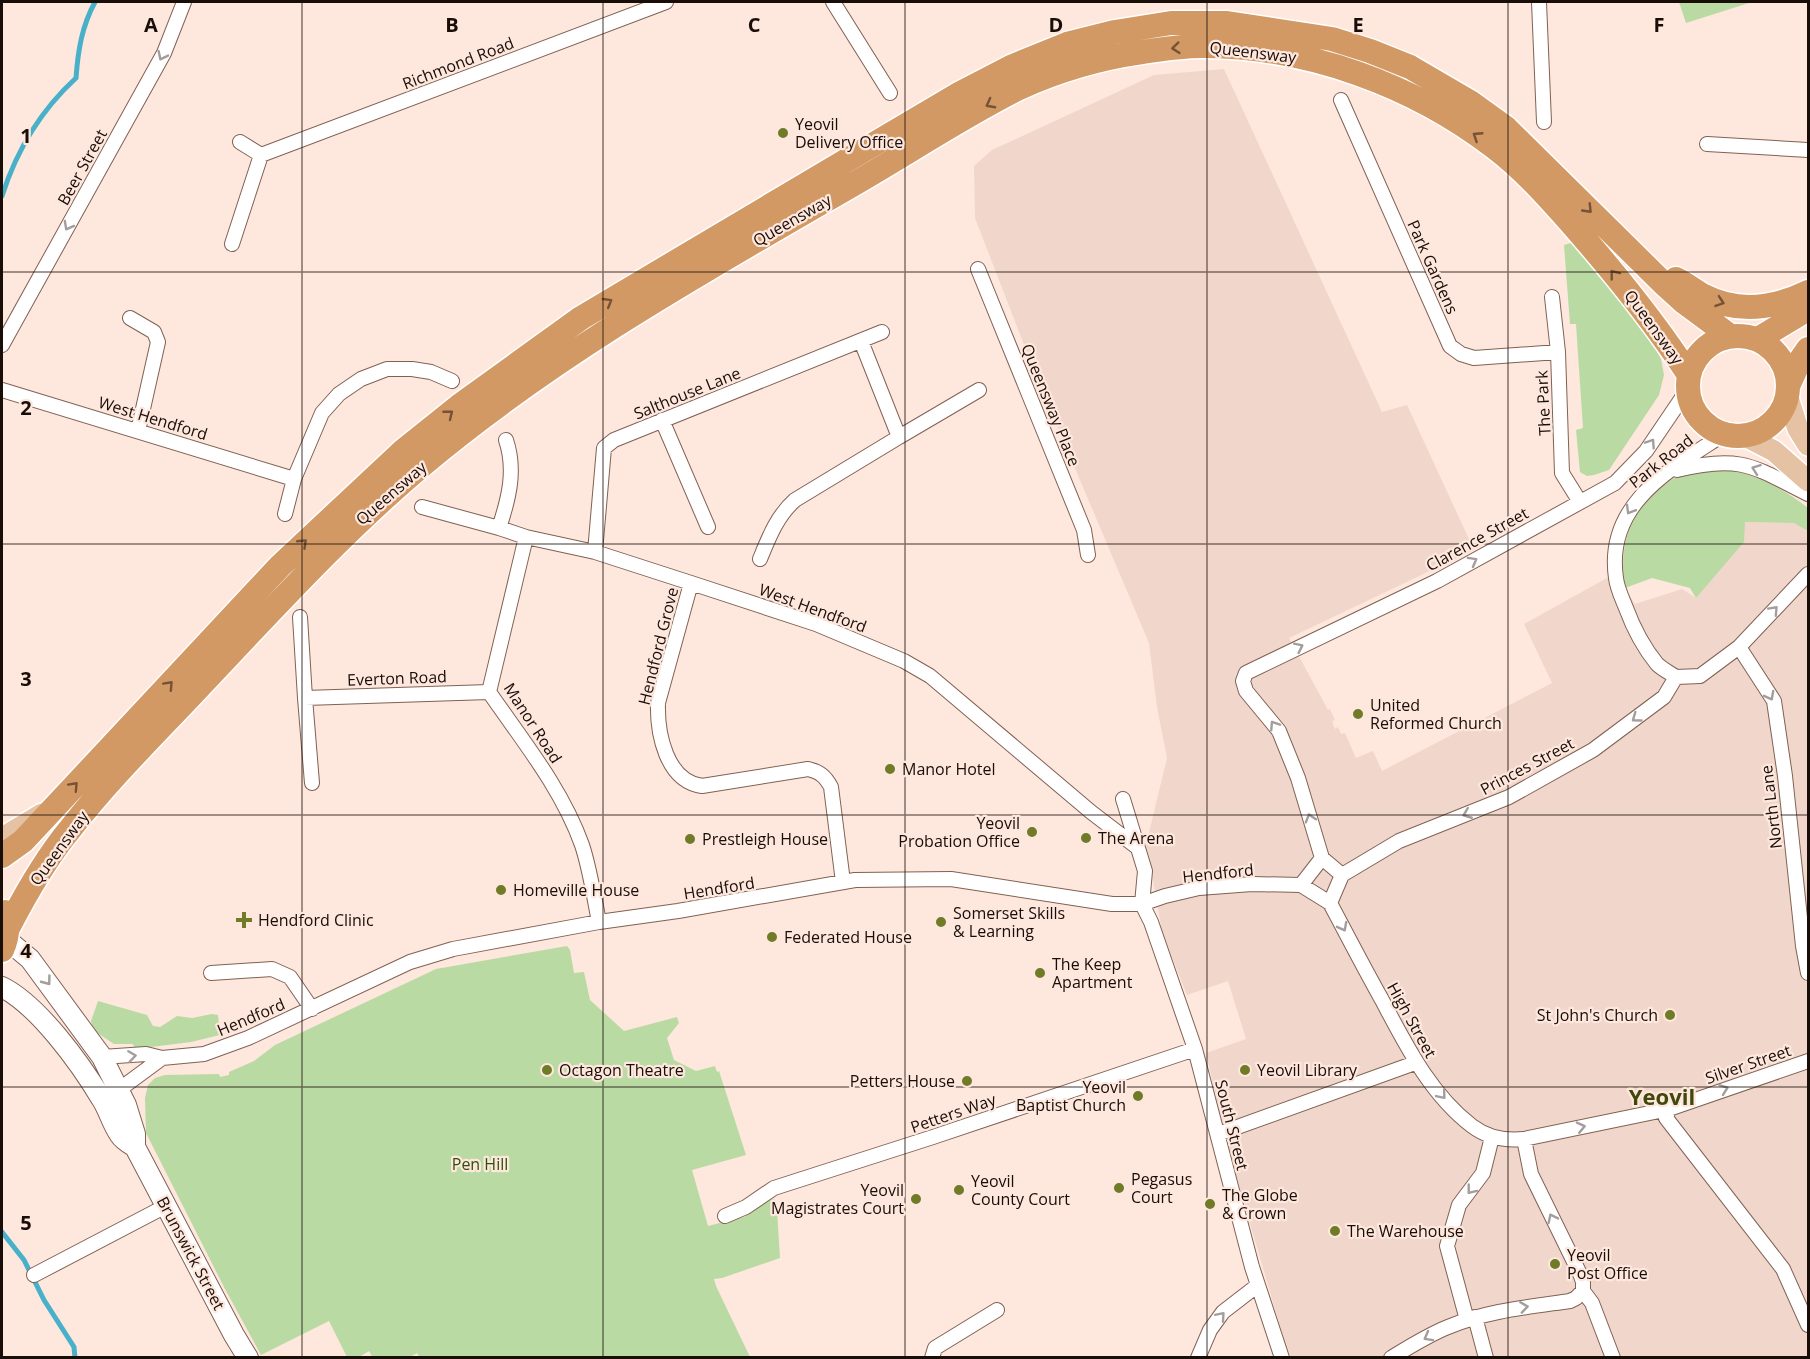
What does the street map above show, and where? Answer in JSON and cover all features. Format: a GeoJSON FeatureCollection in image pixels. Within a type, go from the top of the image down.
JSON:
{"type":"FeatureCollection","features":[{"type":"Feature","properties":{"kind":"highway","name":"Queensway"},"geometry":{"type":"LineString","coordinates":[[2,855],[23,841],[280,566],[404,450],[459,406],[580,318],[957,95],[1013,66],[1067,45],[1115,32],[1170,23],[1227,23],[1332,39],[1410,67],[1470,102],[1506,128],[1632,254],[1684,302],[1730,336]]}},
{"type":"Feature","properties":{"kind":"highway","name":"Queensway"},"geometry":{"type":"LineString","coordinates":[[5,939],[30,888],[69,829],[305,576],[360,520],[423,464],[538,377],[593,339],[694,276],[897,160],[971,114],[1023,86],[1068,69],[1112,57],[1155,50],[1201,45],[1251,48],[1319,62],[1381,81],[1416,98],[1493,146],[1525,173],[1602,257],[1664,336],[1688,382]]}},
{"type":"Feature","properties":{"kind":"highway"},"geometry":{"type":"LineString","coordinates":[[1632,254],[1704,296],[1732,306],[1755,308],[1770,306],[1809,292]]}},
{"type":"Feature","properties":{"kind":"highway"},"geometry":{"type":"LineString","coordinates":[[1758,339],[1809,309]]}},
{"type":"Feature","properties":{"kind":"highway"},"geometry":{"type":"LineString","coordinates":[[1788,391],[1787,373],[1776,352],[1758,339],[1730,336],[1710,343],[1701,352],[1693,363],[1688,382],[1691,404],[1698,417],[1710,428],[1735,435],[1768,427],[1783,409],[1799,362],[1809,349]]}},
{"type":"Feature","properties":{"kind":"highway"},"geometry":{"type":"LineString","coordinates":[[2,904],[6,914],[5,939]]}},
{"type":"Feature","properties":{"kind":"main road"},"geometry":{"type":"LineString","coordinates":[[1788,391],[1798,429],[1809,445]]}},
{"type":"Feature","properties":{"kind":"main road"},"geometry":{"type":"LineString","coordinates":[[1735,435],[1774,451],[1809,481]]}},
{"type":"Feature","properties":{"kind":"main road"},"geometry":{"type":"LineString","coordinates":[[2,838],[54,807]]}},
{"type":"Feature","properties":{"kind":"street","name":"Beer Street"},"geometry":{"type":"LineString","coordinates":[[2,345],[164,53],[183,2]]}},
{"type":"Feature","properties":{"kind":"street","name":"Richmond Road"},"geometry":{"type":"LineString","coordinates":[[261,155],[666,2]]}},
{"type":"Feature","properties":{"kind":"street"},"geometry":{"type":"LineString","coordinates":[[833,2],[890,93]]}},
{"type":"Feature","properties":{"kind":"street"},"geometry":{"type":"LineString","coordinates":[[1539,2],[1544,122]]}},
{"type":"Feature","properties":{"kind":"street","name":"Park Gardens"},"geometry":{"type":"LineString","coordinates":[[1341,100],[1450,345],[1461,354],[1474,358],[1558,352]]}},
{"type":"Feature","properties":{"kind":"street"},"geometry":{"type":"LineString","coordinates":[[232,244],[261,155],[240,142]]}},
{"type":"Feature","properties":{"kind":"street"},"geometry":{"type":"LineString","coordinates":[[1707,144],[1809,150]]}},
{"type":"Feature","properties":{"kind":"street","name":"Queensway Place"},"geometry":{"type":"LineString","coordinates":[[978,268],[1084,530],[1088,555]]}},
{"type":"Feature","properties":{"kind":"street","name":"The Park"},"geometry":{"type":"LineString","coordinates":[[1552,297],[1558,352],[1562,473],[1580,501]]}},
{"type":"Feature","properties":{"kind":"street"},"geometry":{"type":"LineString","coordinates":[[130,318],[154,332],[158,342],[138,431]]}},
{"type":"Feature","properties":{"kind":"street","name":"Salthouse Lane"},"geometry":{"type":"LineString","coordinates":[[595,552],[604,448],[614,440],[882,332]]}},
{"type":"Feature","properties":{"kind":"street"},"geometry":{"type":"LineString","coordinates":[[861,341],[899,437]]}},
{"type":"Feature","properties":{"kind":"street"},"geometry":{"type":"LineString","coordinates":[[285,514],[294,479],[322,413],[339,394],[361,379],[387,369],[431,372],[452,381]]}},
{"type":"Feature","properties":{"kind":"street","name":"Clarence Street"},"geometry":{"type":"LineString","coordinates":[[1322,858],[1298,778],[1279,731],[1246,691],[1243,681],[1246,673],[1437,581],[1615,483],[1646,451],[1688,382]]}},
{"type":"Feature","properties":{"kind":"street","name":"West Hendford"},"geometry":{"type":"LineString","coordinates":[[2,390],[294,479]]}},
{"type":"Feature","properties":{"kind":"street"},"geometry":{"type":"LineString","coordinates":[[759,559],[778,519],[795,500],[979,390]]}},
{"type":"Feature","properties":{"kind":"street"},"geometry":{"type":"LineString","coordinates":[[662,420],[708,527]]}},
{"type":"Feature","properties":{"kind":"street","name":"Park Road"},"geometry":{"type":"LineString","coordinates":[[1676,677],[1658,665],[1632,625],[1616,580],[1614,555],[1618,532],[1632,505],[1668,472],[1735,435]]}},
{"type":"Feature","properties":{"kind":"street"},"geometry":{"type":"LineString","coordinates":[[499,528],[510,493],[511,455],[506,440]]}},
{"type":"Feature","properties":{"kind":"street"},"geometry":{"type":"LineString","coordinates":[[1668,472],[1714,462],[1730,462],[1764,471],[1809,494]]}},
{"type":"Feature","properties":{"kind":"street","name":"West Hendford"},"geometry":{"type":"LineString","coordinates":[[422,507],[526,537],[595,552],[816,624],[908,658],[1091,812],[1138,848]]}},
{"type":"Feature","properties":{"kind":"street","name":"Manor Road"},"geometry":{"type":"LineString","coordinates":[[526,537],[489,692],[546,774],[567,811],[583,847],[599,922]]}},
{"type":"Feature","properties":{"kind":"street"},"geometry":{"type":"LineString","coordinates":[[1676,677],[1700,676],[1738,647],[1809,574]]}},
{"type":"Feature","properties":{"kind":"street","name":"Hendford Grove"},"geometry":{"type":"LineString","coordinates":[[691,583],[658,703],[659,733],[671,763],[679,775],[691,784],[702,786],[808,769],[826,777],[831,787],[843,882]]}},
{"type":"Feature","properties":{"kind":"street"},"geometry":{"type":"LineString","coordinates":[[300,617],[312,783]]}},
{"type":"Feature","properties":{"kind":"street","name":"North Lane"},"geometry":{"type":"LineString","coordinates":[[1738,647],[1774,701],[1785,776],[1803,946],[1809,973]]}},
{"type":"Feature","properties":{"kind":"street","name":"Princes Street"},"geometry":{"type":"LineString","coordinates":[[1342,875],[1400,841],[1509,797],[1593,750],[1664,697],[1676,677]]}},
{"type":"Feature","properties":{"kind":"street","name":"Everton Road"},"geometry":{"type":"LineString","coordinates":[[305,698],[489,692]]}},
{"type":"Feature","properties":{"kind":"street"},"geometry":{"type":"LineString","coordinates":[[1123,799],[1145,871],[1142,904]]}},
{"type":"Feature","properties":{"kind":"street"},"geometry":{"type":"LineString","coordinates":[[1322,858],[1342,875],[1330,903],[1301,885],[1322,858]]}},
{"type":"Feature","properties":{"kind":"street","name":"Hendford"},"geometry":{"type":"LineString","coordinates":[[102,1057],[146,1054],[162,1058],[204,1054],[312,1010],[410,962],[453,949],[599,922],[678,911],[855,880],[951,879],[1112,904],[1142,904],[1199,888],[1252,884],[1301,885]]}},
{"type":"Feature","properties":{"kind":"street","name":"High Street"},"geometry":{"type":"LineString","coordinates":[[1330,903],[1415,1063],[1454,1110],[1473,1127],[1492,1137],[1508,1141],[1524,1140]]}},
{"type":"Feature","properties":{"kind":"street","name":"South Street"},"geometry":{"type":"LineString","coordinates":[[1142,904],[1151,922],[1195,1048],[1258,1284],[1282,1358]]}},
{"type":"Feature","properties":{"kind":"street","name":"Brunswick Street"},"geometry":{"type":"LineString","coordinates":[[5,939],[30,959],[102,1057],[120,1089],[135,1134],[135,1147]]}},
{"type":"Feature","properties":{"kind":"street"},"geometry":{"type":"LineString","coordinates":[[211,973],[272,969],[290,977],[312,1010]]}},
{"type":"Feature","properties":{"kind":"street","name":"Brunswick Street"},"geometry":{"type":"LineString","coordinates":[[2,987],[24,1004],[60,1040],[91,1082],[121,1137],[135,1147],[248,1358]]}},
{"type":"Feature","properties":{"kind":"street"},"geometry":{"type":"LineString","coordinates":[[2,1005],[24,1004]]}},
{"type":"Feature","properties":{"kind":"street","name":"Petters Way"},"geometry":{"type":"LineString","coordinates":[[724,1216],[746,1207],[774,1188],[1195,1048]]}},
{"type":"Feature","properties":{"kind":"street"},"geometry":{"type":"LineString","coordinates":[[91,1082],[120,1089],[162,1058]]}},
{"type":"Feature","properties":{"kind":"street","name":"Silver Street"},"geometry":{"type":"LineString","coordinates":[[1524,1140],[1669,1109],[1809,1061]]}},
{"type":"Feature","properties":{"kind":"street"},"geometry":{"type":"LineString","coordinates":[[1218,1134],[1415,1063]]}},
{"type":"Feature","properties":{"kind":"street"},"geometry":{"type":"LineString","coordinates":[[1669,1109],[1666,1119],[1782,1269],[1809,1325]]}},
{"type":"Feature","properties":{"kind":"street"},"geometry":{"type":"LineString","coordinates":[[1486,1358],[1447,1246],[1459,1205],[1483,1173],[1492,1137]]}},
{"type":"Feature","properties":{"kind":"street"},"geometry":{"type":"LineString","coordinates":[[1391,1358],[1446,1327],[1503,1310],[1570,1301],[1576,1298],[1582,1290],[1581,1276],[1530,1174],[1524,1140]]}},
{"type":"Feature","properties":{"kind":"street"},"geometry":{"type":"LineString","coordinates":[[34,1275],[166,1206]]}},
{"type":"Feature","properties":{"kind":"street"},"geometry":{"type":"LineString","coordinates":[[1198,1358],[1210,1330],[1222,1312],[1258,1284]]}},
{"type":"Feature","properties":{"kind":"street"},"geometry":{"type":"LineString","coordinates":[[1582,1290],[1592,1303],[1613,1358]]}},
{"type":"Feature","properties":{"kind":"street"},"geometry":{"type":"LineString","coordinates":[[932,1358],[935,1348],[997,1310]]}},
{"type":"Feature","properties":{"kind":"shaded area"},"geometry":{"type":"Polygon","coordinates":[[[1224,69],[1382,412],[1407,405],[1474,550],[1289,638],[1328,710],[1330,709],[1335,720],[1332,721],[1335,729],[1338,727],[1341,734],[1345,733],[1356,758],[1373,751],[1382,771],[1552,683],[1524,624],[1616,573],[1635,604],[1682,589],[1696,598],[1745,522],[1795,523],[1808,531],[1808,1357],[1291,1357],[1286,1347],[1227,1144],[1206,1053],[1246,1039],[1228,981],[1187,995],[1162,932],[1150,863],[1145,849],[1167,758],[1157,707],[1149,643],[1038,381],[975,218],[974,166],[992,150],[1154,75],[1224,69]]]}},
{"type":"Feature","properties":{"kind":"green space"},"geometry":{"type":"Polygon","coordinates":[[[1679,2],[1752,2],[1686,23],[1679,2]]]}},
{"type":"Feature","properties":{"kind":"green space"},"geometry":{"type":"Polygon","coordinates":[[[1574,242],[1651,341],[1661,359],[1664,375],[1659,395],[1609,470],[1587,476],[1580,472],[1576,430],[1583,428],[1576,324],[1570,324],[1564,245],[1574,242]]]}},
{"type":"Feature","properties":{"kind":"green space"},"geometry":{"type":"Polygon","coordinates":[[[1718,468],[1755,477],[1798,500],[1808,508],[1808,531],[1794,523],[1745,522],[1744,542],[1696,598],[1690,588],[1652,578],[1625,588],[1623,559],[1625,546],[1628,532],[1641,508],[1676,477],[1690,472],[1718,468]]]}},
{"type":"Feature","properties":{"kind":"green space","name":"Pen Hill"},"geometry":{"type":"Polygon","coordinates":[[[567,946],[570,950],[574,973],[584,972],[590,1000],[624,1031],[677,1017],[679,1023],[667,1038],[674,1060],[696,1071],[715,1066],[717,1072],[719,1071],[746,1155],[692,1170],[708,1226],[744,1217],[766,1201],[774,1199],[777,1210],[780,1258],[714,1279],[750,1357],[420,1358],[417,1353],[410,1357],[373,1358],[369,1351],[359,1357],[347,1357],[329,1321],[261,1355],[146,1133],[145,1098],[148,1085],[155,1078],[165,1075],[219,1074],[220,1077],[229,1075],[229,1072],[254,1061],[275,1045],[436,969],[567,946]]]}},
{"type":"Feature","properties":{"kind":"green space"},"geometry":{"type":"Polygon","coordinates":[[[98,1001],[147,1015],[153,1026],[160,1027],[177,1016],[192,1018],[218,1015],[220,1035],[191,1042],[135,1049],[133,1044],[114,1044],[93,1030],[91,1021],[98,1001]]]}},
{"type":"Feature","properties":{"kind":"waterway"},"geometry":{"type":"LineString","coordinates":[[2,196],[15,162],[31,132],[51,104],[76,78],[81,38],[95,2]]}},
{"type":"Feature","properties":{"kind":"waterway"},"geometry":{"type":"LineString","coordinates":[[2,1232],[24,1260],[44,1300],[74,1347],[75,1358]]}},
{"type":"Feature","properties":{"kind":"place","name":"Yeovil Delivery Office"},"geometry":{"type":"Point","coordinates":[783,133]}},
{"type":"Feature","properties":{"kind":"place","name":"United Reformed Church"},"geometry":{"type":"Point","coordinates":[1358,714]}},
{"type":"Feature","properties":{"kind":"place","name":"Manor Hotel"},"geometry":{"type":"Point","coordinates":[890,769]}},
{"type":"Feature","properties":{"kind":"place","name":"Yeovil Probation Office"},"geometry":{"type":"Point","coordinates":[1032,832]}},
{"type":"Feature","properties":{"kind":"place","name":"The Arena"},"geometry":{"type":"Point","coordinates":[1086,838]}},
{"type":"Feature","properties":{"kind":"place","name":"Prestleigh House"},"geometry":{"type":"Point","coordinates":[690,839]}},
{"type":"Feature","properties":{"kind":"place","name":"Homeville House"},"geometry":{"type":"Point","coordinates":[501,890]}},
{"type":"Feature","properties":{"kind":"place","name":"Hendford Clinic"},"geometry":{"type":"Point","coordinates":[244,920]}},
{"type":"Feature","properties":{"kind":"place","name":"Somerset Skills & Learning"},"geometry":{"type":"Point","coordinates":[941,922]}},
{"type":"Feature","properties":{"kind":"place","name":"Federated House"},"geometry":{"type":"Point","coordinates":[772,937]}},
{"type":"Feature","properties":{"kind":"place","name":"The Keep Apartment"},"geometry":{"type":"Point","coordinates":[1040,973]}},
{"type":"Feature","properties":{"kind":"place","name":"St John's Church"},"geometry":{"type":"Point","coordinates":[1670,1015]}},
{"type":"Feature","properties":{"kind":"place","name":"Octagon Theatre"},"geometry":{"type":"Point","coordinates":[547,1070]}},
{"type":"Feature","properties":{"kind":"place","name":"Yeovil Library"},"geometry":{"type":"Point","coordinates":[1245,1070]}},
{"type":"Feature","properties":{"kind":"place","name":"Petters House"},"geometry":{"type":"Point","coordinates":[967,1081]}},
{"type":"Feature","properties":{"kind":"place","name":"Yeovil Baptist Church"},"geometry":{"type":"Point","coordinates":[1138,1096]}},
{"type":"Feature","properties":{"kind":"place","name":"Pegasus Court"},"geometry":{"type":"Point","coordinates":[1119,1188]}},
{"type":"Feature","properties":{"kind":"place","name":"Yeovil County Court"},"geometry":{"type":"Point","coordinates":[959,1190]}},
{"type":"Feature","properties":{"kind":"place","name":"Yeovil Magistrates Court"},"geometry":{"type":"Point","coordinates":[916,1199]}},
{"type":"Feature","properties":{"kind":"place","name":"The Globe & Crown"},"geometry":{"type":"Point","coordinates":[1210,1204]}},
{"type":"Feature","properties":{"kind":"place","name":"The Warehouse"},"geometry":{"type":"Point","coordinates":[1335,1231]}},
{"type":"Feature","properties":{"kind":"place","name":"Yeovil Post Office"},"geometry":{"type":"Point","coordinates":[1555,1264]}},
{"type":"Feature","properties":{"kind":"district","name":"Yeovil"},"geometry":{"type":"Point","coordinates":[1662,1097]}}]}
